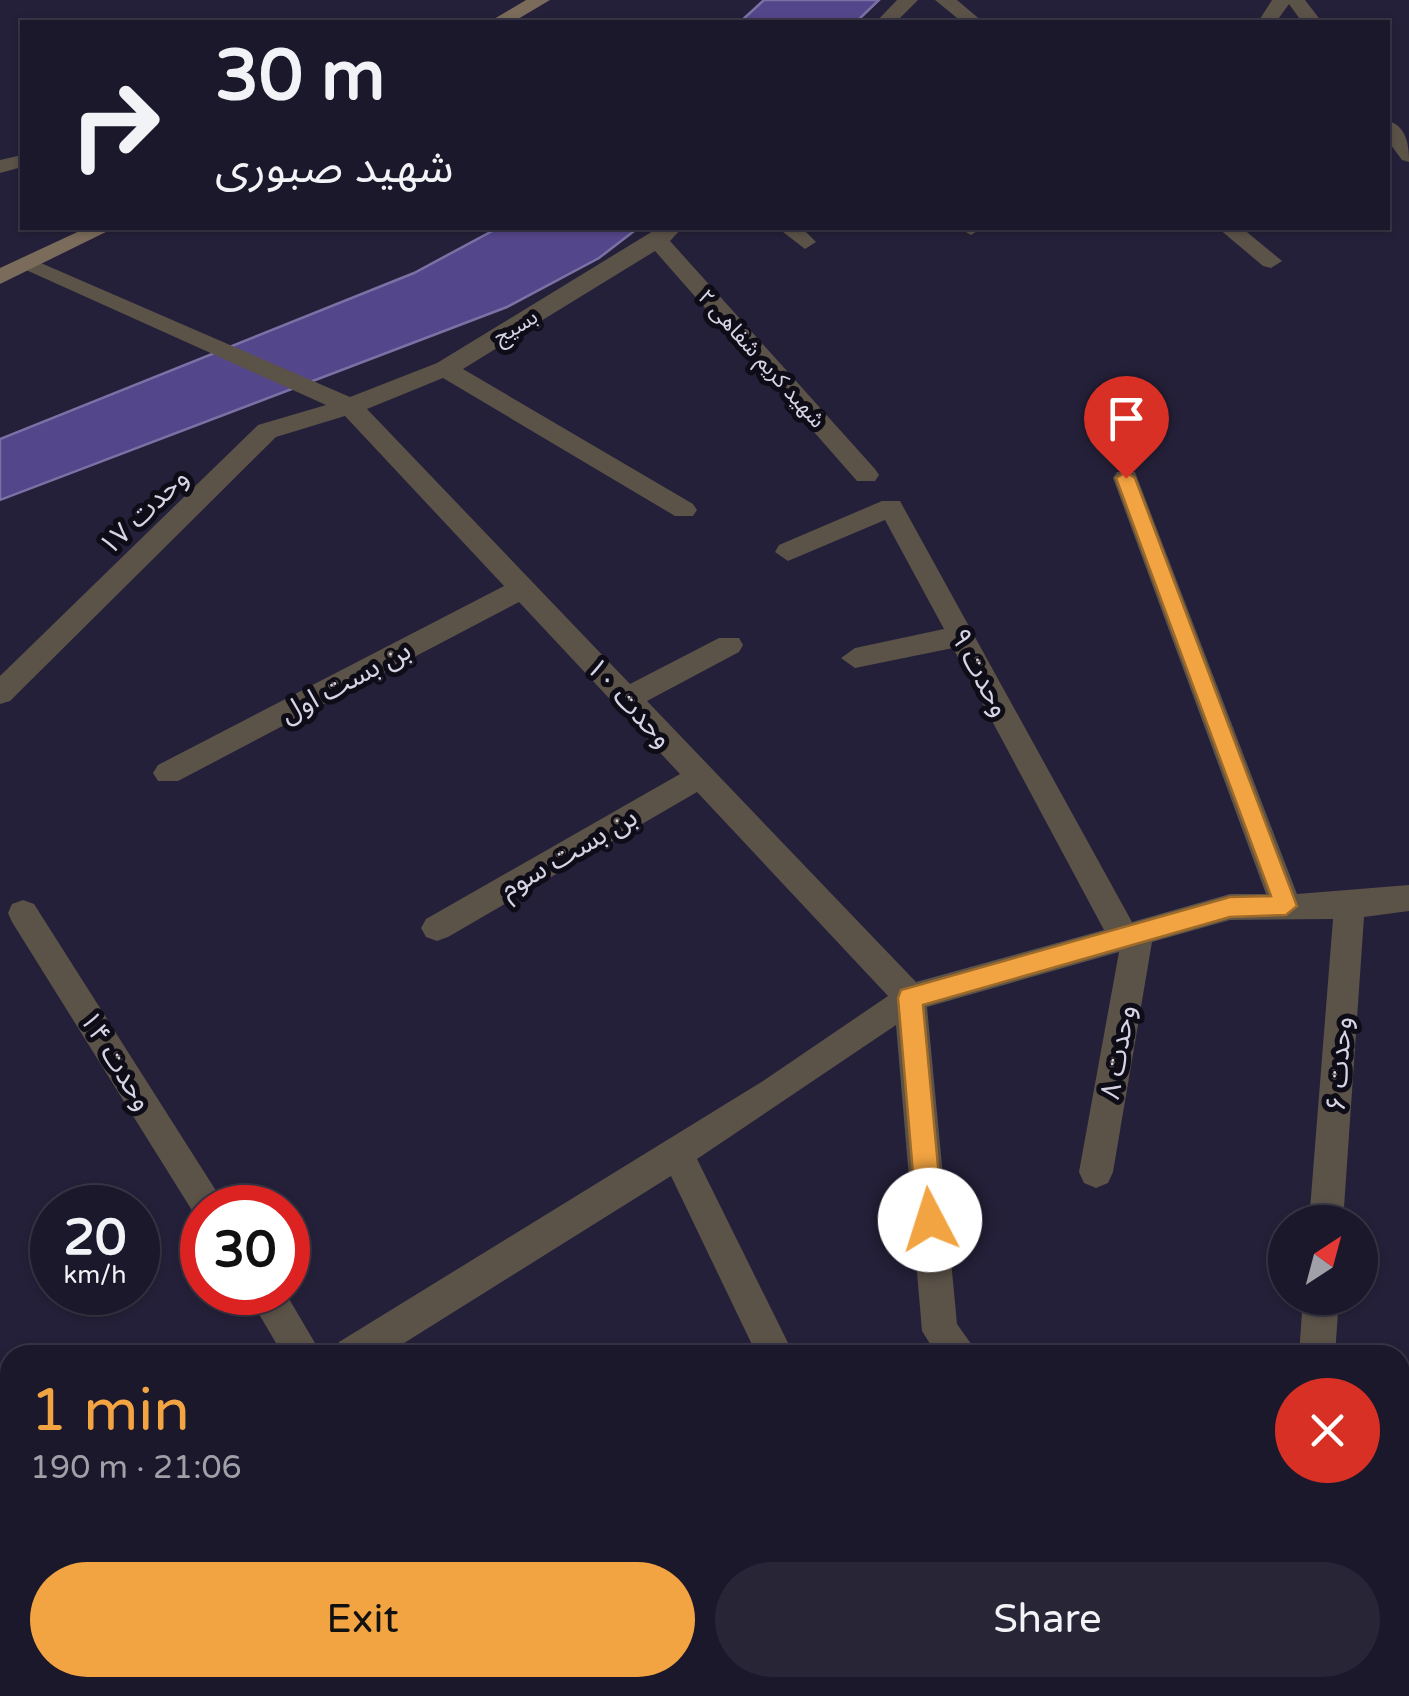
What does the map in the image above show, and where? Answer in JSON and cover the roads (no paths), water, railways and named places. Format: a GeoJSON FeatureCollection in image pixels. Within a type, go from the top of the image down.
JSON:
{"type":"FeatureCollection","features":[{"type":"Feature","properties":{"kind":"street"},"geometry":{"type":"LineString","coordinates":[[504,20],[540,0]]}},
{"type":"Feature","properties":{"kind":"street"},"geometry":{"type":"LineString","coordinates":[[886,20],[908,0]]}},
{"type":"Feature","properties":{"kind":"street"},"geometry":{"type":"LineString","coordinates":[[944,0],[970,20]]}},
{"type":"Feature","properties":{"kind":"street"},"geometry":{"type":"LineString","coordinates":[[1295,0],[1310,20]]}},
{"type":"Feature","properties":{"kind":"street"},"geometry":{"type":"LineString","coordinates":[[1390,130],[1409,156]]}},
{"type":"Feature","properties":{"kind":"street"},"geometry":{"type":"LineString","coordinates":[[0,277],[100,230]]}},
{"type":"Feature","properties":{"kind":"street"},"geometry":{"type":"LineString","coordinates":[[1232,230],[1271,261]]}},
{"type":"Feature","properties":{"kind":"street","name":"بسیج"},"geometry":{"type":"LineString","coordinates":[[350,406],[445,369],[664,234]]}},
{"type":"Feature","properties":{"kind":"street","name":"شهید کریم شفاهی ۲"},"geometry":{"type":"LineString","coordinates":[[664,234],[866,475]]}},
{"type":"Feature","properties":{"kind":"street"},"geometry":{"type":"LineString","coordinates":[[26,265],[350,406]]}},
{"type":"Feature","properties":{"kind":"street"},"geometry":{"type":"LineString","coordinates":[[445,369],[684,510]]}},
{"type":"Feature","properties":{"kind":"street","name":"وحدت ۱۰"},"geometry":{"type":"LineString","coordinates":[[350,406],[910,998]]}},
{"type":"Feature","properties":{"kind":"street","name":"وحدت ۱۷"},"geometry":{"type":"LineString","coordinates":[[0,693],[268,431],[350,406]]}},
{"type":"Feature","properties":{"kind":"street"},"geometry":{"type":"LineString","coordinates":[[1126,478],[1286,906]]}},
{"type":"Feature","properties":{"kind":"street","name":"وحدت ۹"},"geometry":{"type":"LineString","coordinates":[[788,552],[891,507],[1131,935]]}},
{"type":"Feature","properties":{"kind":"street","name":"بن بست اول"},"geometry":{"type":"LineString","coordinates":[[168,773],[522,588]]}},
{"type":"Feature","properties":{"kind":"street"},"geometry":{"type":"LineString","coordinates":[[856,658],[961,636]]}},
{"type":"Feature","properties":{"kind":"street"},"geometry":{"type":"LineString","coordinates":[[626,699],[729,645]]}},
{"type":"Feature","properties":{"kind":"street","name":"بن بست سوم"},"geometry":{"type":"LineString","coordinates":[[437,928],[700,776]]}},
{"type":"Feature","properties":{"kind":"street"},"geometry":{"type":"LineString","coordinates":[[368,1345],[775,1092],[910,998],[1230,907],[1349,906],[1409,898]]}},
{"type":"Feature","properties":{"kind":"street","name":"وحدت ۶"},"geometry":{"type":"LineString","coordinates":[[1327,1205],[1349,906]]}},
{"type":"Feature","properties":{"kind":"street","name":"وحدت ۱۴"},"geometry":{"type":"LineString","coordinates":[[23,913],[195,1185]]}},
{"type":"Feature","properties":{"kind":"street","name":"وحدت ۸"},"geometry":{"type":"LineString","coordinates":[[1096,1172],[1131,935]]}},
{"type":"Feature","properties":{"kind":"street"},"geometry":{"type":"LineString","coordinates":[[910,998],[940,1331],[953,1345]]}},
{"type":"Feature","properties":{"kind":"street"},"geometry":{"type":"LineString","coordinates":[[677,1153],[771,1345]]}},
{"type":"Feature","properties":{"kind":"street"},"geometry":{"type":"LineString","coordinates":[[279,1315],[298,1345]]}},
{"type":"Feature","properties":{"kind":"street"},"geometry":{"type":"LineString","coordinates":[[1318,1345],[1320,1315]]}}]}
